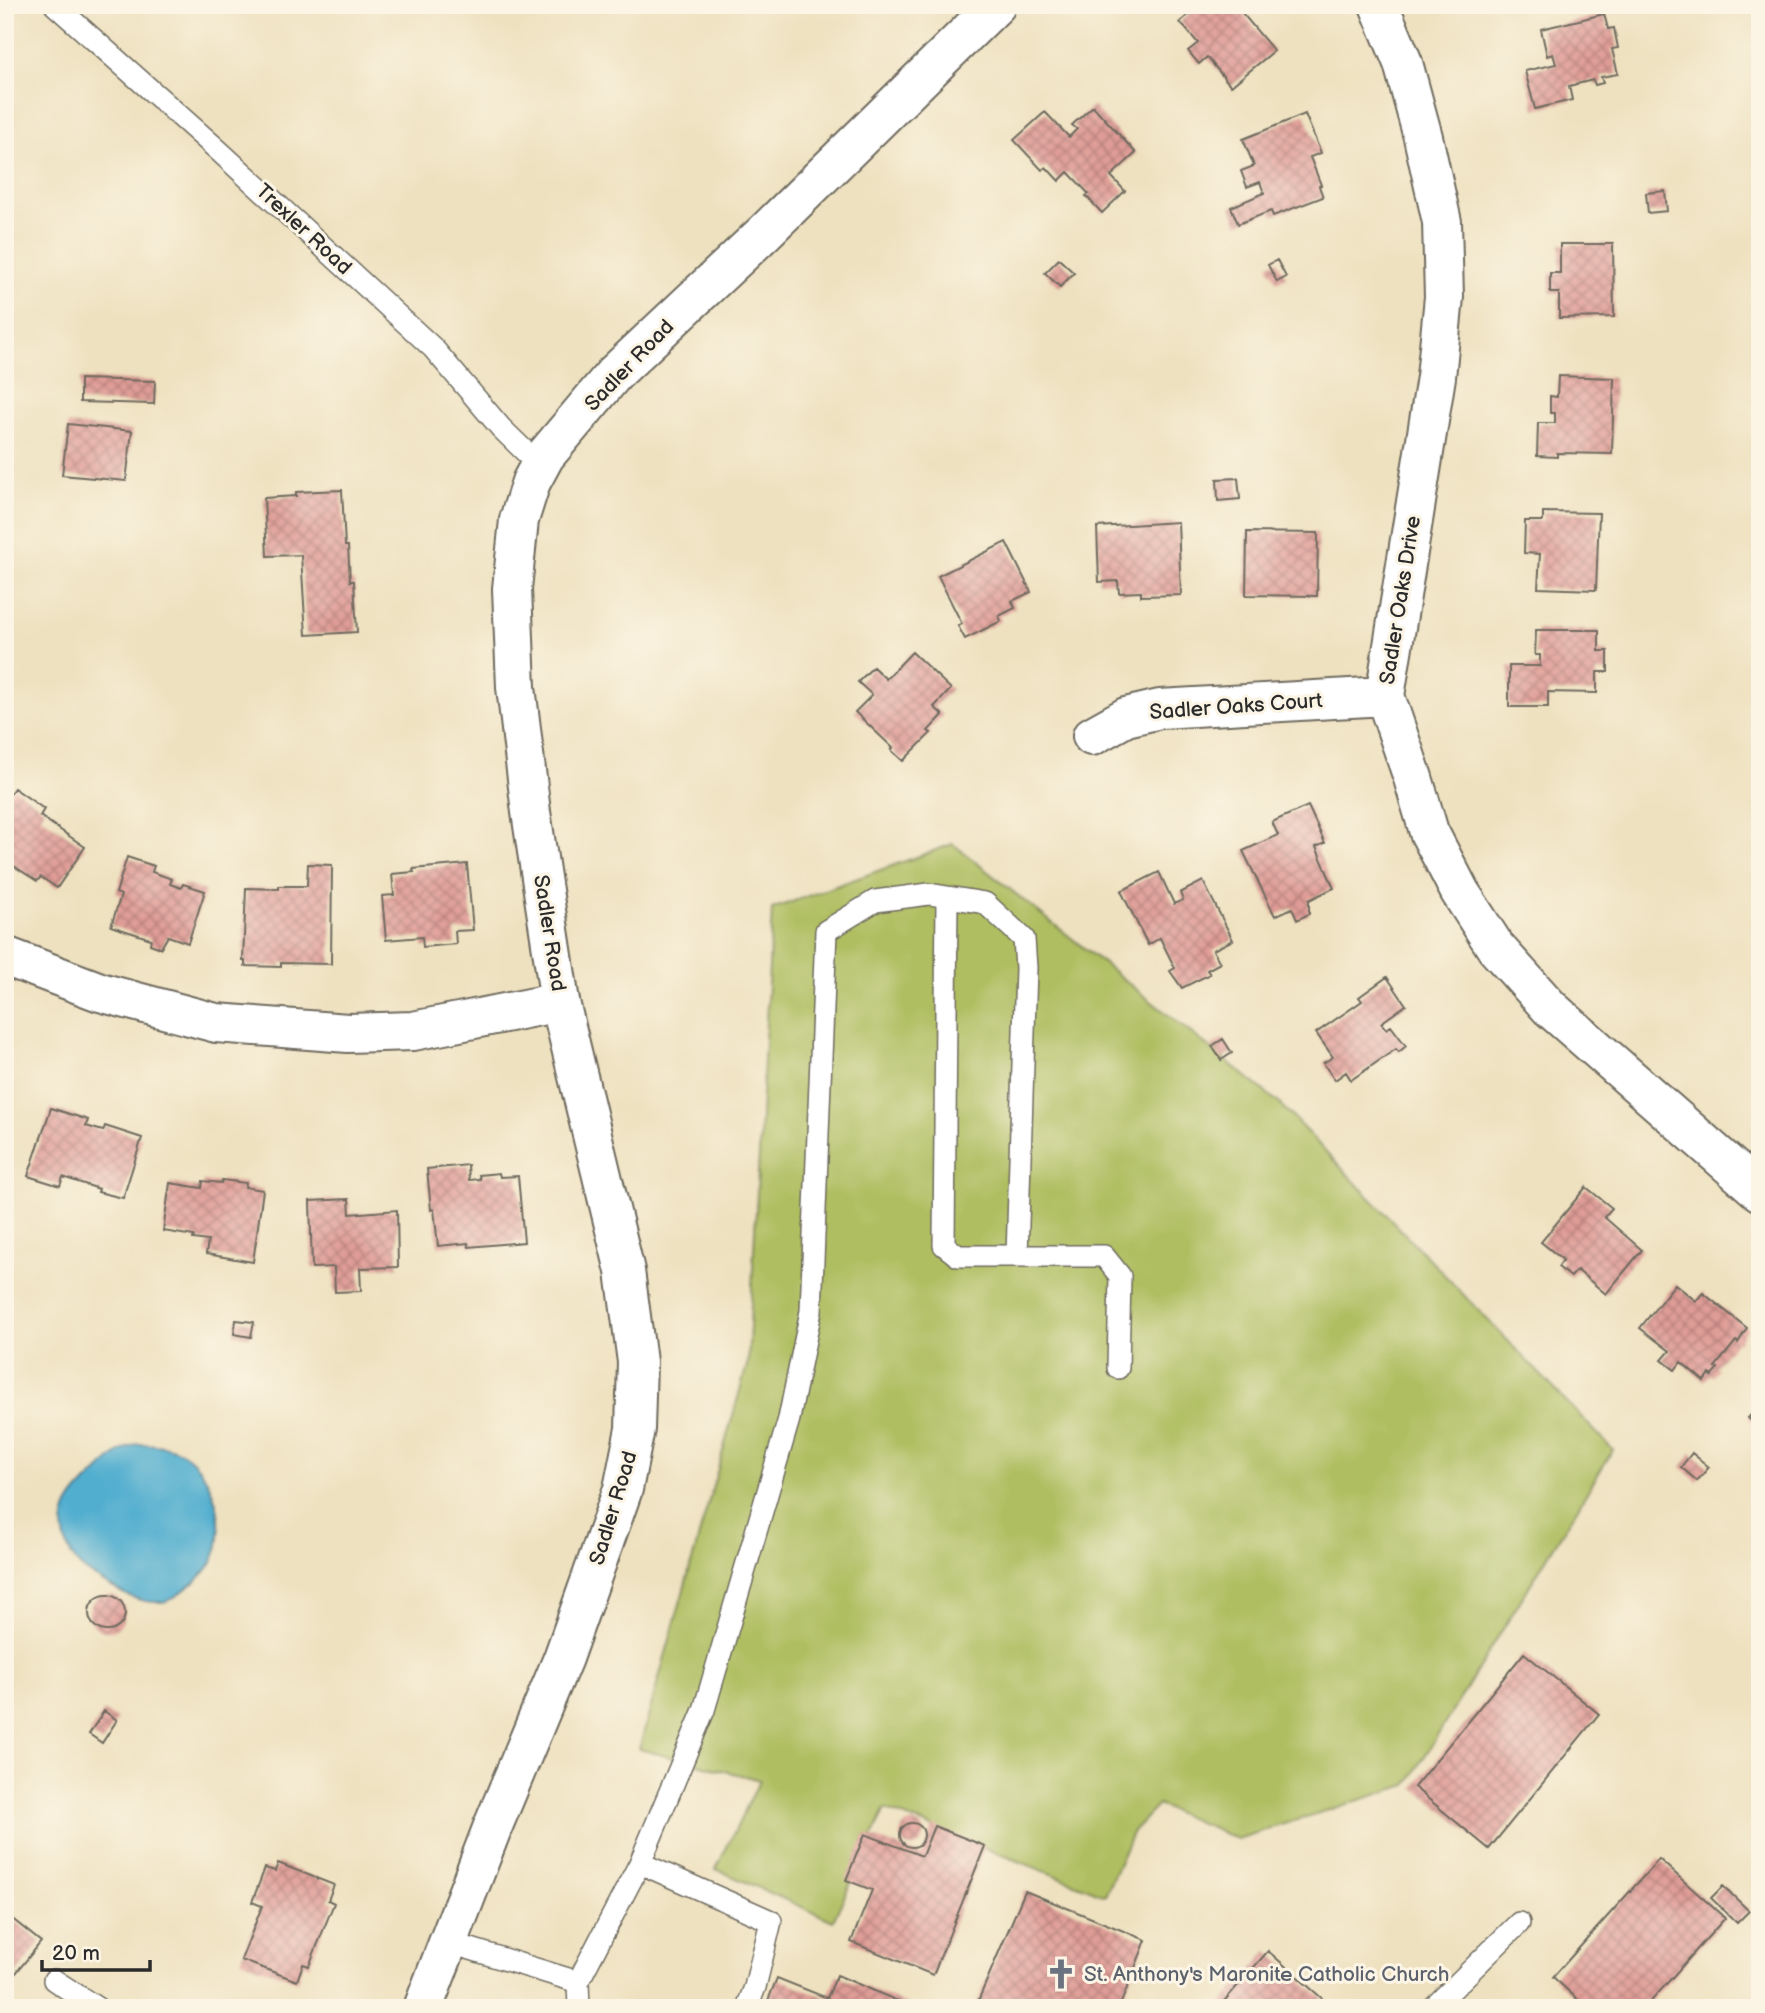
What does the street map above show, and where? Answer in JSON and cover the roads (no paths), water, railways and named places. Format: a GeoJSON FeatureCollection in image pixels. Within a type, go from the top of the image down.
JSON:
{"type":"FeatureCollection","features":[{"type":"Feature","properties":{"kind":"street","name":"Sadler Road"},"geometry":{"type":"LineString","coordinates":[[423,2008],[493,1826],[568,1645],[623,1489],[635,1429],[637,1362],[625,1271],[560,1002],[531,812],[516,687],[512,589],[519,520],[531,482],[545,456],[614,374],[765,232],[996,5]]}},
{"type":"Feature","properties":{"kind":"street","name":"Sadler Oaks Drive"},"geometry":{"type":"LineString","coordinates":[[1379,5],[1403,63],[1423,137],[1441,222],[1444,297],[1436,377],[1385,696],[1429,832],[1460,892],[1496,948],[1550,1008],[1760,1192]]}},
{"type":"Feature","properties":{"kind":"street","name":"Sadler Oaks Court"},"geometry":{"type":"LineString","coordinates":[[1092,736],[1126,716],[1160,709],[1385,696]]}},
{"type":"Feature","properties":{"kind":"street"},"geometry":{"type":"LineString","coordinates":[[5,956],[100,992],[216,1023],[348,1033],[413,1031],[560,1002]]}},
{"type":"Feature","properties":{"kind":"lane","name":"Trexler Road"},"geometry":{"type":"LineString","coordinates":[[55,5],[218,150],[433,348],[502,428],[540,466]]}},
{"type":"Feature","properties":{"kind":"lane"},"geometry":{"type":"LineString","coordinates":[[579,2008],[578,1982],[640,1863],[704,1710],[789,1419],[811,1311],[826,931],[875,901],[929,894],[985,903],[1024,939],[1026,968],[1017,1256]]}},
{"type":"Feature","properties":{"kind":"lane"},"geometry":{"type":"LineString","coordinates":[[947,897],[944,1245],[958,1256],[1104,1256],[1120,1276],[1118,1368]]}},
{"type":"Feature","properties":{"kind":"lane"},"geometry":{"type":"LineString","coordinates":[[640,1863],[771,1922],[747,2008]]}},
{"type":"Feature","properties":{"kind":"lane"},"geometry":{"type":"LineString","coordinates":[[1433,2008],[1519,1923]]}},
{"type":"Feature","properties":{"kind":"lane"},"geometry":{"type":"LineString","coordinates":[[448,1942],[578,1982]]}},
{"type":"Feature","properties":{"kind":"lane"},"geometry":{"type":"LineString","coordinates":[[54,1980],[97,2008]]}},
{"type":"Feature","properties":{"kind":"water"},"geometry":{"type":"Polygon","coordinates":[[[138,1444],[173,1449],[195,1463],[211,1488],[219,1518],[218,1547],[210,1565],[191,1585],[163,1602],[130,1596],[84,1570],[71,1554],[64,1535],[65,1515],[78,1491],[116,1454],[138,1444]]]}},
{"type":"Feature","properties":{"kind":"place","name":"St. Anthony's Maronite Catholic Church"},"geometry":{"type":"Point","coordinates":[1061,1974]}}]}
